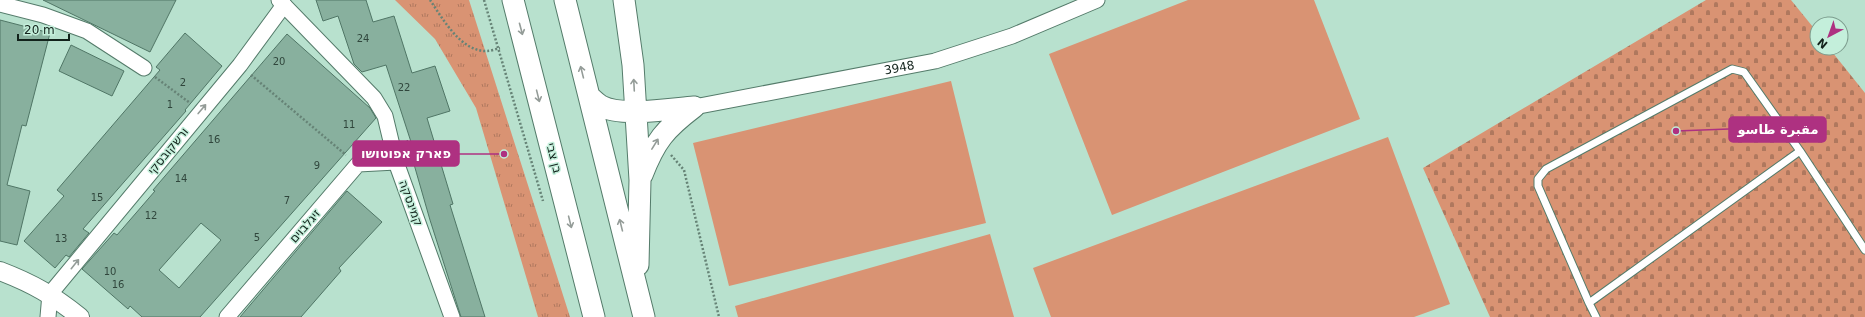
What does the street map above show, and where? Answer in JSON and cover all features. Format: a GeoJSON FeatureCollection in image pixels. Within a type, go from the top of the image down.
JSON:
{"type":"FeatureCollection","features":[{"type":"Feature","properties":{"kind":"main road","name":"בן צבי"},"geometry":{"type":"LineString","coordinates":[[513,0],[594,317]]}},
{"type":"Feature","properties":{"kind":"main road"},"geometry":{"type":"LineString","coordinates":[[565,0],[644,317]]}},
{"type":"Feature","properties":{"kind":"main road"},"geometry":{"type":"LineString","coordinates":[[624,0],[633,65],[640,180],[637,292]]}},
{"type":"Feature","properties":{"kind":"main road"},"geometry":{"type":"LineString","coordinates":[[588,96],[601,106],[610,109],[635,111],[694,107]]}},
{"type":"Feature","properties":{"kind":"main road"},"geometry":{"type":"LineString","coordinates":[[640,180],[650,153],[658,140],[674,122],[694,107]]}},
{"type":"Feature","properties":{"kind":"street","name":"3948"},"geometry":{"type":"LineString","coordinates":[[694,107],[935,61],[1012,36],[1097,0]]}},
{"type":"Feature","properties":{"kind":"street","name":"ורשקובסקי"},"geometry":{"type":"LineString","coordinates":[[50,294],[240,65],[281,2]]}},
{"type":"Feature","properties":{"kind":"street","name":"קמינסקה"},"geometry":{"type":"LineString","coordinates":[[281,2],[374,98],[385,116],[396,162],[452,317]]}},
{"type":"Feature","properties":{"kind":"street"},"geometry":{"type":"LineString","coordinates":[[0,4],[43,15],[87,31],[144,68]]}},
{"type":"Feature","properties":{"kind":"street"},"geometry":{"type":"LineString","coordinates":[[358,164],[396,162]]}},
{"type":"Feature","properties":{"kind":"street","name":"זיגלבוים"},"geometry":{"type":"LineString","coordinates":[[227,317],[358,164]]}},
{"type":"Feature","properties":{"kind":"street"},"geometry":{"type":"LineString","coordinates":[[0,271],[27,281],[50,294],[80,317]]}},
{"type":"Feature","properties":{"kind":"street"},"geometry":{"type":"LineString","coordinates":[[48,317],[50,294]]}},
{"type":"Feature","properties":{"kind":"lane"},"geometry":{"type":"LineString","coordinates":[[1596,317],[1538,186],[1538,179],[1546,169],[1732,69],[1738,69],[1744,72],[1800,151],[1865,250]]}},
{"type":"Feature","properties":{"kind":"lane"},"geometry":{"type":"LineString","coordinates":[[1589,303],[1800,151]]}},
{"type":"Feature","properties":{"kind":"path"},"geometry":{"type":"LineString","coordinates":[[430,0],[458,37],[472,48],[487,51],[500,48]]}},
{"type":"Feature","properties":{"kind":"path"},"geometry":{"type":"LineString","coordinates":[[484,0],[500,48],[543,202]]}},
{"type":"Feature","properties":{"kind":"path"},"geometry":{"type":"LineString","coordinates":[[240,65],[358,164]]}},
{"type":"Feature","properties":{"kind":"path"},"geometry":{"type":"LineString","coordinates":[[144,68],[201,111]]}},
{"type":"Feature","properties":{"kind":"path"},"geometry":{"type":"LineString","coordinates":[[684,170],[719,317]]}},
{"type":"Feature","properties":{"kind":"green space"},"geometry":{"type":"Polygon","coordinates":[[[395,0],[469,0],[570,317],[538,317],[476,108],[435,39],[395,0]]]}},
{"type":"Feature","properties":{"kind":"green space"},"geometry":{"type":"Polygon","coordinates":[[[1188,0],[1314,0],[1360,119],[1112,215],[1049,54],[1188,0]]]}},
{"type":"Feature","properties":{"kind":"green space"},"geometry":{"type":"Polygon","coordinates":[[[1706,0],[1791,0],[1809,22],[1809,56],[1835,56],[1865,93],[1865,317],[1490,317],[1423,168],[1706,0]]]}},
{"type":"Feature","properties":{"kind":"green space"},"geometry":{"type":"Polygon","coordinates":[[[951,81],[986,223],[729,286],[693,143],[951,81]]]}},
{"type":"Feature","properties":{"kind":"green space"},"geometry":{"type":"Polygon","coordinates":[[[1388,137],[1450,304],[1414,317],[1051,317],[1033,268],[1388,137]]]}},
{"type":"Feature","properties":{"kind":"green space"},"geometry":{"type":"Polygon","coordinates":[[[990,234],[1014,317],[738,317],[735,306],[990,234]]]}},
{"type":"Feature","properties":{"kind":"building"},"geometry":{"type":"Polygon","coordinates":[[[43,0],[176,0],[150,52],[43,0]]]}},
{"type":"Feature","properties":{"kind":"building"},"geometry":{"type":"Polygon","coordinates":[[[316,0],[366,0],[373,22],[394,16],[412,73],[435,66],[450,111],[427,118],[453,204],[450,205],[485,317],[461,317],[430,220],[407,140],[412,145],[386,65],[362,72],[354,64],[338,16],[323,21],[316,0]]]}},
{"type":"Feature","properties":{"kind":"building"},"geometry":{"type":"Polygon","coordinates":[[[0,20],[50,33],[26,126],[22,125],[7,185],[30,191],[17,245],[0,241],[0,20]]]}},
{"type":"Feature","properties":{"kind":"building"},"geometry":{"type":"Polygon","coordinates":[[[185,33],[222,66],[185,110],[186,111],[83,229],[89,233],[69,257],[66,255],[55,268],[24,241],[64,196],[57,190],[160,70],[156,67],[185,33]]]}},
{"type":"Feature","properties":{"kind":"building"},"geometry":{"type":"Polygon","coordinates":[[[287,34],[370,108],[376,118],[200,317],[142,317],[130,306],[128,309],[82,269],[114,233],[117,235],[155,191],[153,190],[287,34]],[[201,223],[159,270],[179,288],[221,240],[201,223]]]}},
{"type":"Feature","properties":{"kind":"building"},"geometry":{"type":"Polygon","coordinates":[[[71,45],[124,71],[112,96],[59,71],[71,45]]]}},
{"type":"Feature","properties":{"kind":"building"},"geometry":{"type":"Polygon","coordinates":[[[347,191],[382,222],[339,268],[341,271],[301,317],[240,317],[347,191]]]}},
{"type":"Feature","properties":{"kind":"place","name":"مقبرة طاسو"},"geometry":{"type":"Point","coordinates":[1676,131]}},
{"type":"Feature","properties":{"kind":"place","name":"פארק אפוטושו"},"geometry":{"type":"Point","coordinates":[504,154]}}]}
